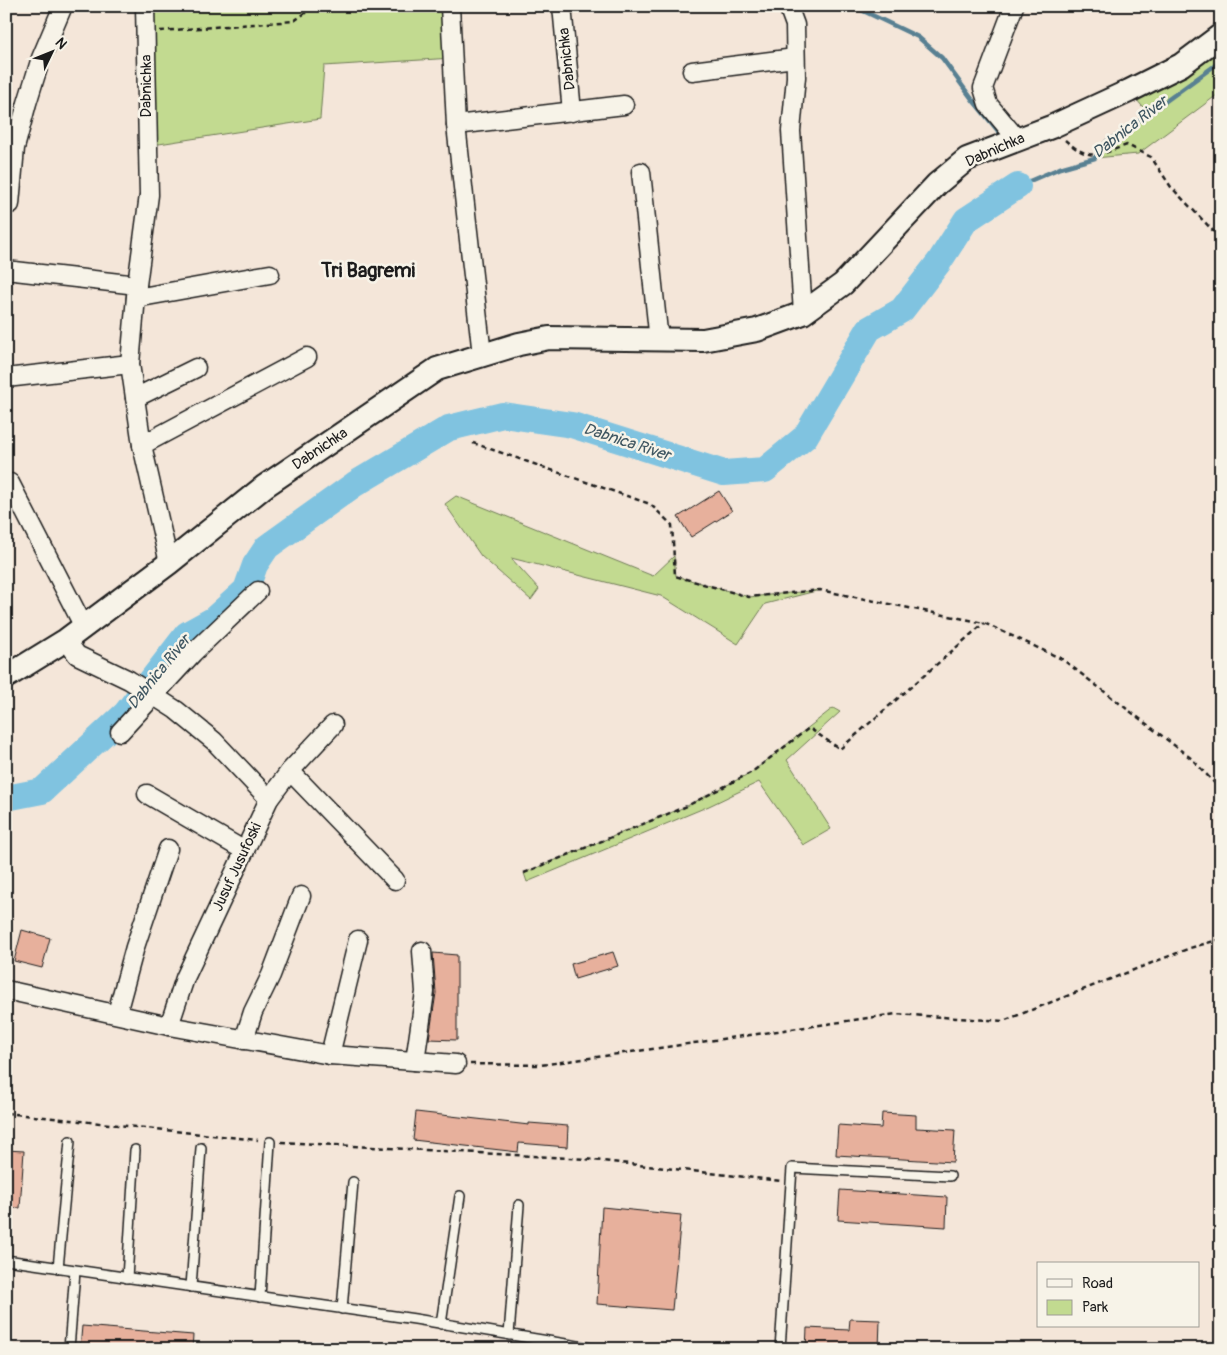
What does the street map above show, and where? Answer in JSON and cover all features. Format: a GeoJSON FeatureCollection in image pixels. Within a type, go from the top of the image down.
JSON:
{"type":"FeatureCollection","features":[{"type":"Feature","properties":{"kind":"street"},"geometry":{"type":"LineString","coordinates":[[6,205],[10,204],[15,148],[26,103],[41,58],[63,6]]}},
{"type":"Feature","properties":{"kind":"street","name":"Dabnichka"},"geometry":{"type":"LineString","coordinates":[[145,6],[148,195],[136,292],[130,364],[142,445],[169,563]]}},
{"type":"Feature","properties":{"kind":"street"},"geometry":{"type":"LineString","coordinates":[[450,6],[456,125],[482,355]]}},
{"type":"Feature","properties":{"kind":"street","name":"Dabnichka"},"geometry":{"type":"LineString","coordinates":[[562,6],[572,112]]}},
{"type":"Feature","properties":{"kind":"street"},"geometry":{"type":"LineString","coordinates":[[788,6],[795,25],[791,131],[803,313]]}},
{"type":"Feature","properties":{"kind":"street"},"geometry":{"type":"LineString","coordinates":[[1014,6],[983,88],[988,104],[1017,139]]}},
{"type":"Feature","properties":{"kind":"street","name":"Dabnichka"},"geometry":{"type":"LineString","coordinates":[[6,676],[75,634],[169,563],[265,486],[437,369],[518,344],[550,338],[659,341],[730,337],[757,330],[803,313],[843,284],[937,184],[967,159],[1050,127],[1181,65],[1221,34]]}},
{"type":"Feature","properties":{"kind":"street"},"geometry":{"type":"LineString","coordinates":[[692,71],[795,58]]}},
{"type":"Feature","properties":{"kind":"street","name":"Dabnichka"},"geometry":{"type":"LineString","coordinates":[[456,125],[624,105]]}},
{"type":"Feature","properties":{"kind":"street"},"geometry":{"type":"LineString","coordinates":[[641,172],[659,341]]}},
{"type":"Feature","properties":{"kind":"street"},"geometry":{"type":"LineString","coordinates":[[6,270],[136,292],[270,274]]}},
{"type":"Feature","properties":{"kind":"street"},"geometry":{"type":"LineString","coordinates":[[142,445],[308,357]]}},
{"type":"Feature","properties":{"kind":"street"},"geometry":{"type":"LineString","coordinates":[[6,378],[130,364]]}},
{"type":"Feature","properties":{"kind":"street"},"geometry":{"type":"LineString","coordinates":[[135,398],[196,368]]}},
{"type":"Feature","properties":{"kind":"street"},"geometry":{"type":"LineString","coordinates":[[6,484],[10,482],[75,634],[77,655],[155,695],[214,741],[269,799]]}},
{"type":"Feature","properties":{"kind":"street"},"geometry":{"type":"LineString","coordinates":[[120,732],[193,653],[258,591]]}},
{"type":"Feature","properties":{"kind":"street","name":"Jusuf Jusufoski"},"geometry":{"type":"LineString","coordinates":[[169,1026],[185,978],[269,799],[290,771],[333,725]]}},
{"type":"Feature","properties":{"kind":"street"},"geometry":{"type":"LineString","coordinates":[[290,771],[395,880]]}},
{"type":"Feature","properties":{"kind":"street"},"geometry":{"type":"LineString","coordinates":[[147,794],[245,851]]}},
{"type":"Feature","properties":{"kind":"street"},"geometry":{"type":"LineString","coordinates":[[117,1013],[135,947],[168,849]]}},
{"type":"Feature","properties":{"kind":"street"},"geometry":{"type":"LineString","coordinates":[[244,1040],[253,1012],[271,974],[301,896]]}},
{"type":"Feature","properties":{"kind":"street"},"geometry":{"type":"LineString","coordinates":[[330,1055],[358,940]]}},
{"type":"Feature","properties":{"kind":"street"},"geometry":{"type":"LineString","coordinates":[[415,1061],[425,992],[422,952]]}},
{"type":"Feature","properties":{"kind":"street"},"geometry":{"type":"LineString","coordinates":[[6,990],[169,1026],[330,1055],[456,1064]]}},
{"type":"Feature","properties":{"kind":"lane"},"geometry":{"type":"LineString","coordinates":[[58,1268],[70,1140]]}},
{"type":"Feature","properties":{"kind":"lane"},"geometry":{"type":"LineString","coordinates":[[260,1297],[270,1142]]}},
{"type":"Feature","properties":{"kind":"lane"},"geometry":{"type":"LineString","coordinates":[[191,1287],[201,1148]]}},
{"type":"Feature","properties":{"kind":"lane"},"geometry":{"type":"LineString","coordinates":[[128,1278],[135,1150]]}},
{"type":"Feature","properties":{"kind":"lane"},"geometry":{"type":"LineString","coordinates":[[780,1349],[792,1168],[950,1176]]}},
{"type":"Feature","properties":{"kind":"lane"},"geometry":{"type":"LineString","coordinates":[[342,1309],[353,1182]]}},
{"type":"Feature","properties":{"kind":"lane"},"geometry":{"type":"LineString","coordinates":[[441,1324],[460,1196]]}},
{"type":"Feature","properties":{"kind":"lane"},"geometry":{"type":"LineString","coordinates":[[510,1335],[519,1205]]}},
{"type":"Feature","properties":{"kind":"lane"},"geometry":{"type":"LineString","coordinates":[[6,1260],[342,1309],[596,1349]]}},
{"type":"Feature","properties":{"kind":"lane"},"geometry":{"type":"LineString","coordinates":[[69,1349],[75,1271]]}},
{"type":"Feature","properties":{"kind":"path"},"geometry":{"type":"LineString","coordinates":[[146,32],[294,21],[315,6]]}},
{"type":"Feature","properties":{"kind":"path"},"geometry":{"type":"LineString","coordinates":[[1050,127],[1077,151],[1093,155],[1128,145],[1151,157],[1170,187],[1221,239]]}},
{"type":"Feature","properties":{"kind":"path"},"geometry":{"type":"LineString","coordinates":[[473,443],[650,504],[672,525],[675,576],[749,597],[820,590],[984,623],[1062,659],[1192,760],[1221,790]]}},
{"type":"Feature","properties":{"kind":"path"},"geometry":{"type":"LineString","coordinates":[[524,873],[687,806],[752,772],[809,728],[840,749],[984,623]]}},
{"type":"Feature","properties":{"kind":"path"},"geometry":{"type":"LineString","coordinates":[[456,1064],[541,1065],[896,1014],[1003,1021],[1190,948],[1221,939]]}},
{"type":"Feature","properties":{"kind":"path"},"geometry":{"type":"LineString","coordinates":[[6,1113],[270,1142],[586,1159],[791,1182]]}},
{"type":"Feature","properties":{"kind":"green space"},"geometry":{"type":"Polygon","coordinates":[[[145,6],[450,6],[453,58],[324,66],[320,119],[146,146],[145,6]]]}},
{"type":"Feature","properties":{"kind":"green space"},"geometry":{"type":"Polygon","coordinates":[[[1221,35],[1221,92],[1138,154],[1095,158],[1107,141],[1149,114],[1129,91],[1221,35]]]}},
{"type":"Feature","properties":{"kind":"green space"},"geometry":{"type":"Polygon","coordinates":[[[456,496],[653,576],[674,556],[676,576],[749,597],[820,590],[765,604],[738,644],[661,596],[511,558],[539,589],[531,600],[481,556],[445,504],[456,496]]]}},
{"type":"Feature","properties":{"kind":"green space"},"geometry":{"type":"Polygon","coordinates":[[[833,708],[840,712],[787,760],[831,829],[803,845],[759,782],[709,806],[527,882],[524,873],[687,806],[752,772],[833,708]]]}},
{"type":"Feature","properties":{"kind":"building"},"geometry":{"type":"Polygon","coordinates":[[[719,491],[732,511],[691,537],[678,517],[719,491]]]}},
{"type":"Feature","properties":{"kind":"building"},"geometry":{"type":"Polygon","coordinates":[[[22,930],[50,938],[42,968],[14,961],[22,930]]]}},
{"type":"Feature","properties":{"kind":"building"},"geometry":{"type":"Polygon","coordinates":[[[613,952],[618,966],[575,979],[571,964],[613,952]]]}},
{"type":"Feature","properties":{"kind":"building"},"geometry":{"type":"Polygon","coordinates":[[[433,953],[457,955],[457,1040],[429,1039],[436,993],[433,953]]]}},
{"type":"Feature","properties":{"kind":"building"},"geometry":{"type":"Polygon","coordinates":[[[416,1112],[529,1125],[529,1123],[568,1126],[567,1147],[519,1143],[518,1152],[413,1140],[416,1112]]]}},
{"type":"Feature","properties":{"kind":"building"},"geometry":{"type":"Polygon","coordinates":[[[882,1113],[916,1115],[916,1128],[955,1130],[953,1162],[836,1155],[838,1125],[881,1128],[882,1113]]]}},
{"type":"Feature","properties":{"kind":"building"},"geometry":{"type":"Polygon","coordinates":[[[6,1150],[24,1151],[20,1208],[6,1207],[6,1150]]]}},
{"type":"Feature","properties":{"kind":"building"},"geometry":{"type":"Polygon","coordinates":[[[840,1190],[947,1197],[946,1227],[838,1220],[840,1190]]]}},
{"type":"Feature","properties":{"kind":"building"},"geometry":{"type":"Polygon","coordinates":[[[602,1207],[681,1215],[672,1310],[597,1304],[602,1207]]]}},
{"type":"Feature","properties":{"kind":"building"},"geometry":{"type":"Polygon","coordinates":[[[850,1319],[880,1320],[879,1349],[806,1349],[807,1328],[849,1330],[850,1319]]]}},
{"type":"Feature","properties":{"kind":"building"},"geometry":{"type":"Polygon","coordinates":[[[82,1326],[193,1335],[192,1349],[80,1349],[82,1326]]]}},
{"type":"Feature","properties":{"kind":"waterway"},"geometry":{"type":"LineString","coordinates":[[853,6],[918,37],[942,58],[999,132]]}},
{"type":"Feature","properties":{"kind":"waterway","name":"Dabnica River"},"geometry":{"type":"LineString","coordinates":[[1018,186],[1060,168],[1095,158],[1107,141],[1122,133],[1221,61]]}},
{"type":"Feature","properties":{"kind":"waterway","name":"Dabnica River"},"geometry":{"type":"LineString","coordinates":[[6,798],[42,791],[126,713],[187,634],[214,619],[246,590],[255,565],[267,547],[355,484],[449,428],[503,415],[572,425],[724,473],[765,470],[805,437],[869,329],[902,310],[939,262],[966,220],[1018,186]]}},
{"type":"Feature","properties":{"kind":"district","name":"Tri Bagremi"},"geometry":{"type":"Point","coordinates":[368,270]}}]}
